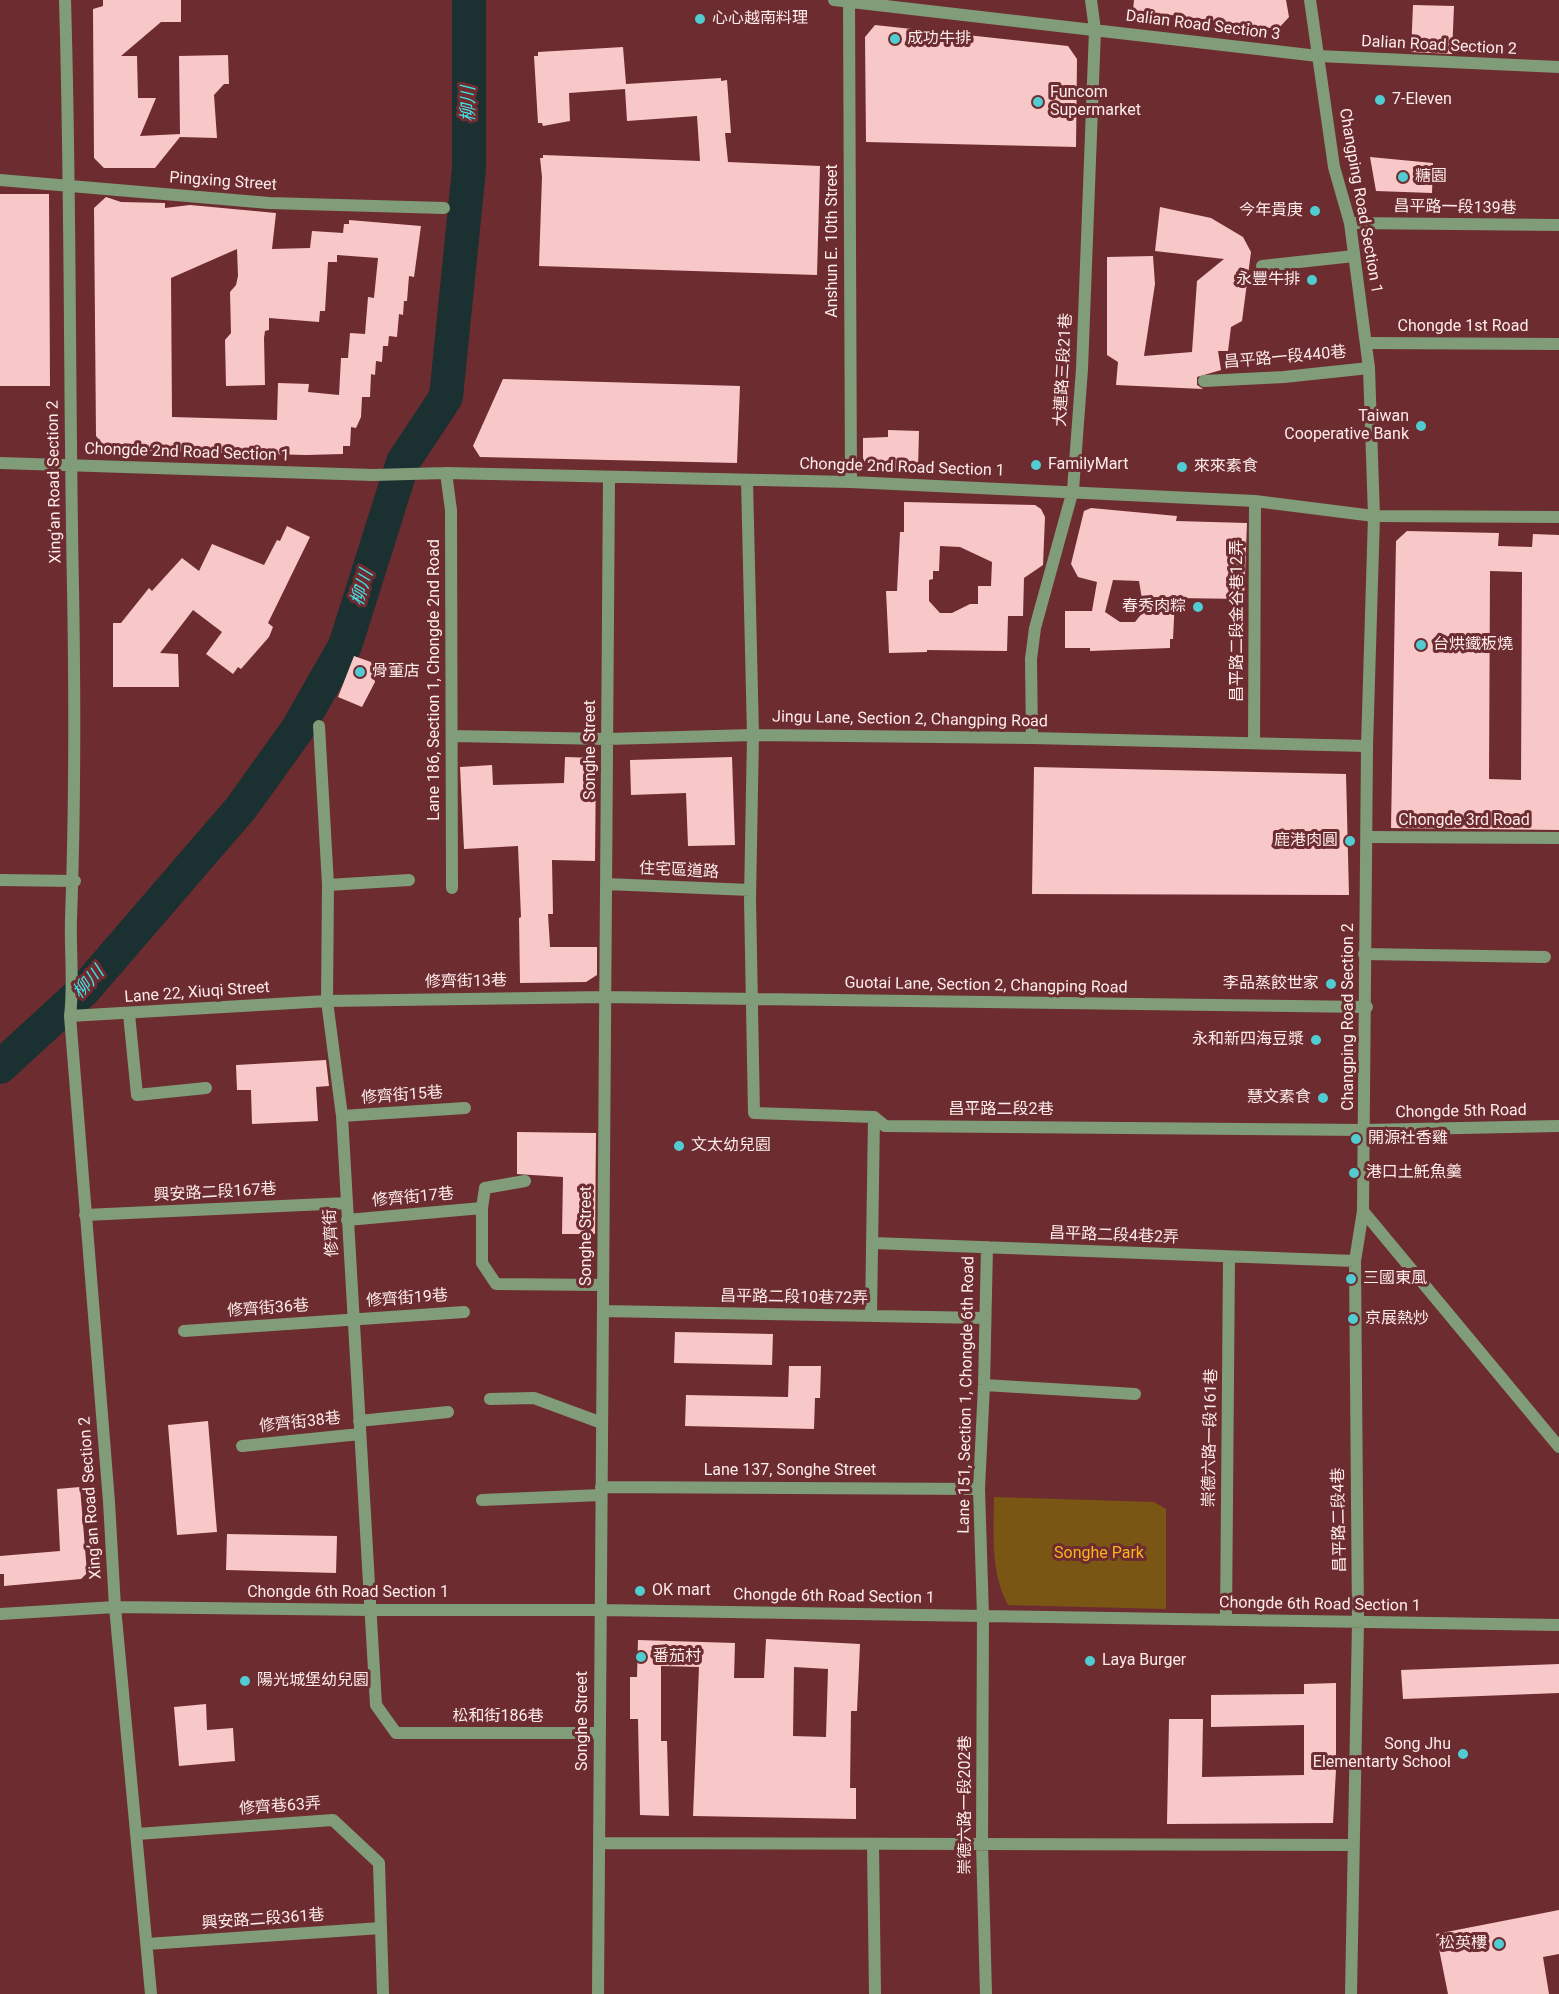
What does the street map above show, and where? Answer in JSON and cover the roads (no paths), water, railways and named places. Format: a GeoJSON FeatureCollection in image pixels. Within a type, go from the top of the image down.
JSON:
{"type":"FeatureCollection","features":[{"type":"Feature","properties":{"kind":"street","name":"Xing’an Road Section 2"},"geometry":{"type":"LineString","coordinates":[[65,0],[71,187],[70,466],[76,732],[75,881],[71,921],[73,964],[70,1016],[109,1502],[115,1607],[151,1994]]}},
{"type":"Feature","properties":{"kind":"street","name":"Dalian Road Section 3"},"geometry":{"type":"LineString","coordinates":[[834,0],[1318,56]]}},
{"type":"Feature","properties":{"kind":"street","name":"大連路三段21巷"},"geometry":{"type":"LineString","coordinates":[[1032,738],[1031,659],[1035,628],[1073,490],[1082,369],[1095,30],[1091,0]]}},
{"type":"Feature","properties":{"kind":"street","name":"Changping Road Section 1"},"geometry":{"type":"LineString","coordinates":[[1310,0],[1334,166],[1350,223],[1368,344],[1374,516]]}},
{"type":"Feature","properties":{"kind":"street","name":"Anshun E. 10th Street"},"geometry":{"type":"LineString","coordinates":[[849,1],[851,482]]}},
{"type":"Feature","properties":{"kind":"street","name":"Dalian Road Section 2"},"geometry":{"type":"LineString","coordinates":[[1318,56],[1559,67]]}},
{"type":"Feature","properties":{"kind":"street","name":"Pingxing Street"},"geometry":{"type":"LineString","coordinates":[[0,180],[269,203],[444,208]]}},
{"type":"Feature","properties":{"kind":"street","name":"昌平路一段139巷"},"geometry":{"type":"LineString","coordinates":[[1350,223],[1559,225]]}},
{"type":"Feature","properties":{"kind":"street"},"geometry":{"type":"LineString","coordinates":[[1262,266],[1354,256]]}},
{"type":"Feature","properties":{"kind":"street","name":"Chongde 1st Road"},"geometry":{"type":"LineString","coordinates":[[1368,344],[1559,344]]}},
{"type":"Feature","properties":{"kind":"street","name":"昌平路一段440巷"},"geometry":{"type":"LineString","coordinates":[[1204,381],[1284,377],[1369,368]]}},
{"type":"Feature","properties":{"kind":"street","name":"Chongde 2nd Road Section 1"},"geometry":{"type":"LineString","coordinates":[[0,463],[372,476],[446,473],[851,482],[1073,490],[1255,501],[1374,516],[1559,517]]}},
{"type":"Feature","properties":{"kind":"street","name":"Lane 186, Section 1, Chongde 2nd Road"},"geometry":{"type":"LineString","coordinates":[[446,473],[451,510],[452,888]]}},
{"type":"Feature","properties":{"kind":"street","name":"Songhe Street"},"geometry":{"type":"LineString","coordinates":[[598,1994],[609,477]]}},
{"type":"Feature","properties":{"kind":"street"},"geometry":{"type":"LineString","coordinates":[[747,481],[753,735],[750,999]]}},
{"type":"Feature","properties":{"kind":"street","name":"昌平路二段金谷巷12弄"},"geometry":{"type":"LineString","coordinates":[[1254,742],[1255,501]]}},
{"type":"Feature","properties":{"kind":"street","name":"Changping Road Section 2"},"geometry":{"type":"LineString","coordinates":[[1354,1261],[1363,1211],[1367,1007],[1366,746],[1374,516]]}},
{"type":"Feature","properties":{"kind":"street","name":"修齊街"},"geometry":{"type":"LineString","coordinates":[[319,726],[328,885],[327,1000],[342,1116],[376,1705],[396,1733]]}},
{"type":"Feature","properties":{"kind":"street","name":"Jingu Lane, Section 2, Changping Road"},"geometry":{"type":"LineString","coordinates":[[453,736],[607,739],[753,735],[1032,738],[1366,746]]}},
{"type":"Feature","properties":{"kind":"street","name":"Chongde 3rd Road"},"geometry":{"type":"LineString","coordinates":[[1368,837],[1559,838]]}},
{"type":"Feature","properties":{"kind":"street"},"geometry":{"type":"LineString","coordinates":[[0,880],[75,881]]}},
{"type":"Feature","properties":{"kind":"street"},"geometry":{"type":"LineString","coordinates":[[328,885],[410,880]]}},
{"type":"Feature","properties":{"kind":"street","name":"住宅區道路"},"geometry":{"type":"LineString","coordinates":[[606,884],[750,890]]}},
{"type":"Feature","properties":{"kind":"street"},"geometry":{"type":"LineString","coordinates":[[1365,954],[1545,957]]}},
{"type":"Feature","properties":{"kind":"street","name":"Guotai Lane, Section 2, Changping Road"},"geometry":{"type":"LineString","coordinates":[[605,997],[1367,1007]]}},
{"type":"Feature","properties":{"kind":"street","name":"修齊街13巷"},"geometry":{"type":"LineString","coordinates":[[327,1000],[605,997]]}},
{"type":"Feature","properties":{"kind":"street","name":"昌平路二段2巷"},"geometry":{"type":"LineString","coordinates":[[750,999],[754,1113],[874,1117],[885,1126],[1365,1130]]}},
{"type":"Feature","properties":{"kind":"street","name":"Lane 22, Xiuqi Street"},"geometry":{"type":"LineString","coordinates":[[70,1016],[327,1000]]}},
{"type":"Feature","properties":{"kind":"street"},"geometry":{"type":"LineString","coordinates":[[129,1014],[137,1095],[206,1088]]}},
{"type":"Feature","properties":{"kind":"street","name":"修齊街15巷"},"geometry":{"type":"LineString","coordinates":[[342,1116],[465,1108]]}},
{"type":"Feature","properties":{"kind":"street"},"geometry":{"type":"LineString","coordinates":[[871,1316],[874,1117]]}},
{"type":"Feature","properties":{"kind":"street","name":"Chongde 5th Road"},"geometry":{"type":"LineString","coordinates":[[1365,1130],[1559,1126]]}},
{"type":"Feature","properties":{"kind":"street"},"geometry":{"type":"LineString","coordinates":[[525,1181],[485,1188],[482,1209],[482,1263],[496,1284],[603,1285]]}},
{"type":"Feature","properties":{"kind":"street","name":"興安路二段167巷"},"geometry":{"type":"LineString","coordinates":[[85,1215],[347,1203]]}},
{"type":"Feature","properties":{"kind":"street","name":"修齊街17巷"},"geometry":{"type":"LineString","coordinates":[[347,1220],[482,1209]]}},
{"type":"Feature","properties":{"kind":"street"},"geometry":{"type":"LineString","coordinates":[[1363,1211],[1559,1447]]}},
{"type":"Feature","properties":{"kind":"street","name":"昌平路二段4巷2弄"},"geometry":{"type":"LineString","coordinates":[[873,1243],[1354,1261]]}},
{"type":"Feature","properties":{"kind":"street","name":"Lane 151, Section 1, Chongde 6th Road"},"geometry":{"type":"LineString","coordinates":[[983,1616],[978,1489],[984,1385],[987,1247]]}},
{"type":"Feature","properties":{"kind":"street","name":"崇德六路一段161巷"},"geometry":{"type":"LineString","coordinates":[[1226,1620],[1229,1257]]}},
{"type":"Feature","properties":{"kind":"street","name":"昌平路二段4巷"},"geometry":{"type":"LineString","coordinates":[[1350,1994],[1358,1622],[1354,1261]]}},
{"type":"Feature","properties":{"kind":"street","name":"昌平路二段10巷72弄"},"geometry":{"type":"LineString","coordinates":[[603,1311],[984,1318]]}},
{"type":"Feature","properties":{"kind":"street","name":"修齊街19巷"},"geometry":{"type":"LineString","coordinates":[[353,1320],[464,1312]]}},
{"type":"Feature","properties":{"kind":"street","name":"修齊街36巷"},"geometry":{"type":"LineString","coordinates":[[184,1331],[353,1320]]}},
{"type":"Feature","properties":{"kind":"street"},"geometry":{"type":"LineString","coordinates":[[984,1385],[1135,1394]]}},
{"type":"Feature","properties":{"kind":"street"},"geometry":{"type":"LineString","coordinates":[[490,1399],[534,1398],[602,1423]]}},
{"type":"Feature","properties":{"kind":"street","name":"修齊街38巷"},"geometry":{"type":"LineString","coordinates":[[242,1446],[448,1412]]}},
{"type":"Feature","properties":{"kind":"street","name":"Lane 137, Songhe Street"},"geometry":{"type":"LineString","coordinates":[[482,1500],[601,1491],[978,1489]]}},
{"type":"Feature","properties":{"kind":"street","name":"Chongde 6th Road Section 1"},"geometry":{"type":"LineString","coordinates":[[0,1614],[115,1607],[601,1610],[1559,1625]]}},
{"type":"Feature","properties":{"kind":"street","name":"崇德六路一段202巷"},"geometry":{"type":"LineString","coordinates":[[983,1616],[982,1844],[986,1994]]}},
{"type":"Feature","properties":{"kind":"street","name":"松和街186巷"},"geometry":{"type":"LineString","coordinates":[[396,1733],[600,1733]]}},
{"type":"Feature","properties":{"kind":"street","name":"修齊巷63弄"},"geometry":{"type":"LineString","coordinates":[[137,1834],[333,1820],[379,1863],[381,1928]]}},
{"type":"Feature","properties":{"kind":"street"},"geometry":{"type":"LineString","coordinates":[[599,1843],[1353,1845]]}},
{"type":"Feature","properties":{"kind":"street"},"geometry":{"type":"LineString","coordinates":[[873,1845],[874,1994]]}},
{"type":"Feature","properties":{"kind":"street"},"geometry":{"type":"LineString","coordinates":[[381,1928],[383,1994]]}},
{"type":"Feature","properties":{"kind":"street","name":"興安路二段361巷"},"geometry":{"type":"LineString","coordinates":[[147,1944],[381,1928]]}},
{"type":"Feature","properties":{"kind":"waterway","name":"柳川"},"geometry":{"type":"LineString","coordinates":[[0,1067],[85,989],[241,808],[297,730],[345,646],[403,462],[446,397],[469,169],[469,0]]}},
{"type":"Feature","properties":{"kind":"place","name":"心心越南料理"},"geometry":{"type":"Point","coordinates":[700,19]}},
{"type":"Feature","properties":{"kind":"place","name":"成功牛排"},"geometry":{"type":"Point","coordinates":[895,39]}},
{"type":"Feature","properties":{"kind":"place","name":"7-Eleven"},"geometry":{"type":"Point","coordinates":[1380,100]}},
{"type":"Feature","properties":{"kind":"place","name":"Funcom Supermarket"},"geometry":{"type":"Point","coordinates":[1038,102]}},
{"type":"Feature","properties":{"kind":"place","name":"糖園"},"geometry":{"type":"Point","coordinates":[1403,177]}},
{"type":"Feature","properties":{"kind":"place","name":"今年貴庚"},"geometry":{"type":"Point","coordinates":[1315,211]}},
{"type":"Feature","properties":{"kind":"place","name":"永豐牛排"},"geometry":{"type":"Point","coordinates":[1312,280]}},
{"type":"Feature","properties":{"kind":"place","name":"Taiwan Cooperative Bank"},"geometry":{"type":"Point","coordinates":[1421,426]}},
{"type":"Feature","properties":{"kind":"place","name":"FamilyMart"},"geometry":{"type":"Point","coordinates":[1036,465]}},
{"type":"Feature","properties":{"kind":"place","name":"來來素食"},"geometry":{"type":"Point","coordinates":[1182,467]}},
{"type":"Feature","properties":{"kind":"place","name":"春秀肉粽"},"geometry":{"type":"Point","coordinates":[1198,607]}},
{"type":"Feature","properties":{"kind":"place","name":"台烘鐵板燒"},"geometry":{"type":"Point","coordinates":[1421,645]}},
{"type":"Feature","properties":{"kind":"place","name":"骨董店"},"geometry":{"type":"Point","coordinates":[360,672]}},
{"type":"Feature","properties":{"kind":"place","name":"鹿港肉圓"},"geometry":{"type":"Point","coordinates":[1350,841]}},
{"type":"Feature","properties":{"kind":"place","name":"李品蒸餃世家"},"geometry":{"type":"Point","coordinates":[1331,984]}},
{"type":"Feature","properties":{"kind":"place","name":"永和新四海豆漿"},"geometry":{"type":"Point","coordinates":[1316,1040]}},
{"type":"Feature","properties":{"kind":"place","name":"慧文素食"},"geometry":{"type":"Point","coordinates":[1323,1098]}},
{"type":"Feature","properties":{"kind":"place","name":"開源社香雞"},"geometry":{"type":"Point","coordinates":[1356,1139]}},
{"type":"Feature","properties":{"kind":"place","name":"文太幼兒園"},"geometry":{"type":"Point","coordinates":[679,1146]}},
{"type":"Feature","properties":{"kind":"place","name":"港口土魠魚羹"},"geometry":{"type":"Point","coordinates":[1354,1173]}},
{"type":"Feature","properties":{"kind":"place","name":"三國東風"},"geometry":{"type":"Point","coordinates":[1351,1279]}},
{"type":"Feature","properties":{"kind":"place","name":"京展熱炒"},"geometry":{"type":"Point","coordinates":[1353,1319]}},
{"type":"Feature","properties":{"kind":"place","name":"OK mart"},"geometry":{"type":"Point","coordinates":[640,1591]}},
{"type":"Feature","properties":{"kind":"place","name":"番茄村"},"geometry":{"type":"Point","coordinates":[641,1657]}},
{"type":"Feature","properties":{"kind":"place","name":"Laya Burger"},"geometry":{"type":"Point","coordinates":[1090,1661]}},
{"type":"Feature","properties":{"kind":"place","name":"陽光城堡幼兒園"},"geometry":{"type":"Point","coordinates":[245,1681]}},
{"type":"Feature","properties":{"kind":"place","name":"Song Jhu Elementarty School"},"geometry":{"type":"Point","coordinates":[1463,1754]}},
{"type":"Feature","properties":{"kind":"place","name":"松英樓"},"geometry":{"type":"Point","coordinates":[1499,1944]}},
{"type":"Feature","properties":{"kind":"park label","name":"Songhe Park"},"geometry":{"type":"Point","coordinates":[1099,1554]}}]}
